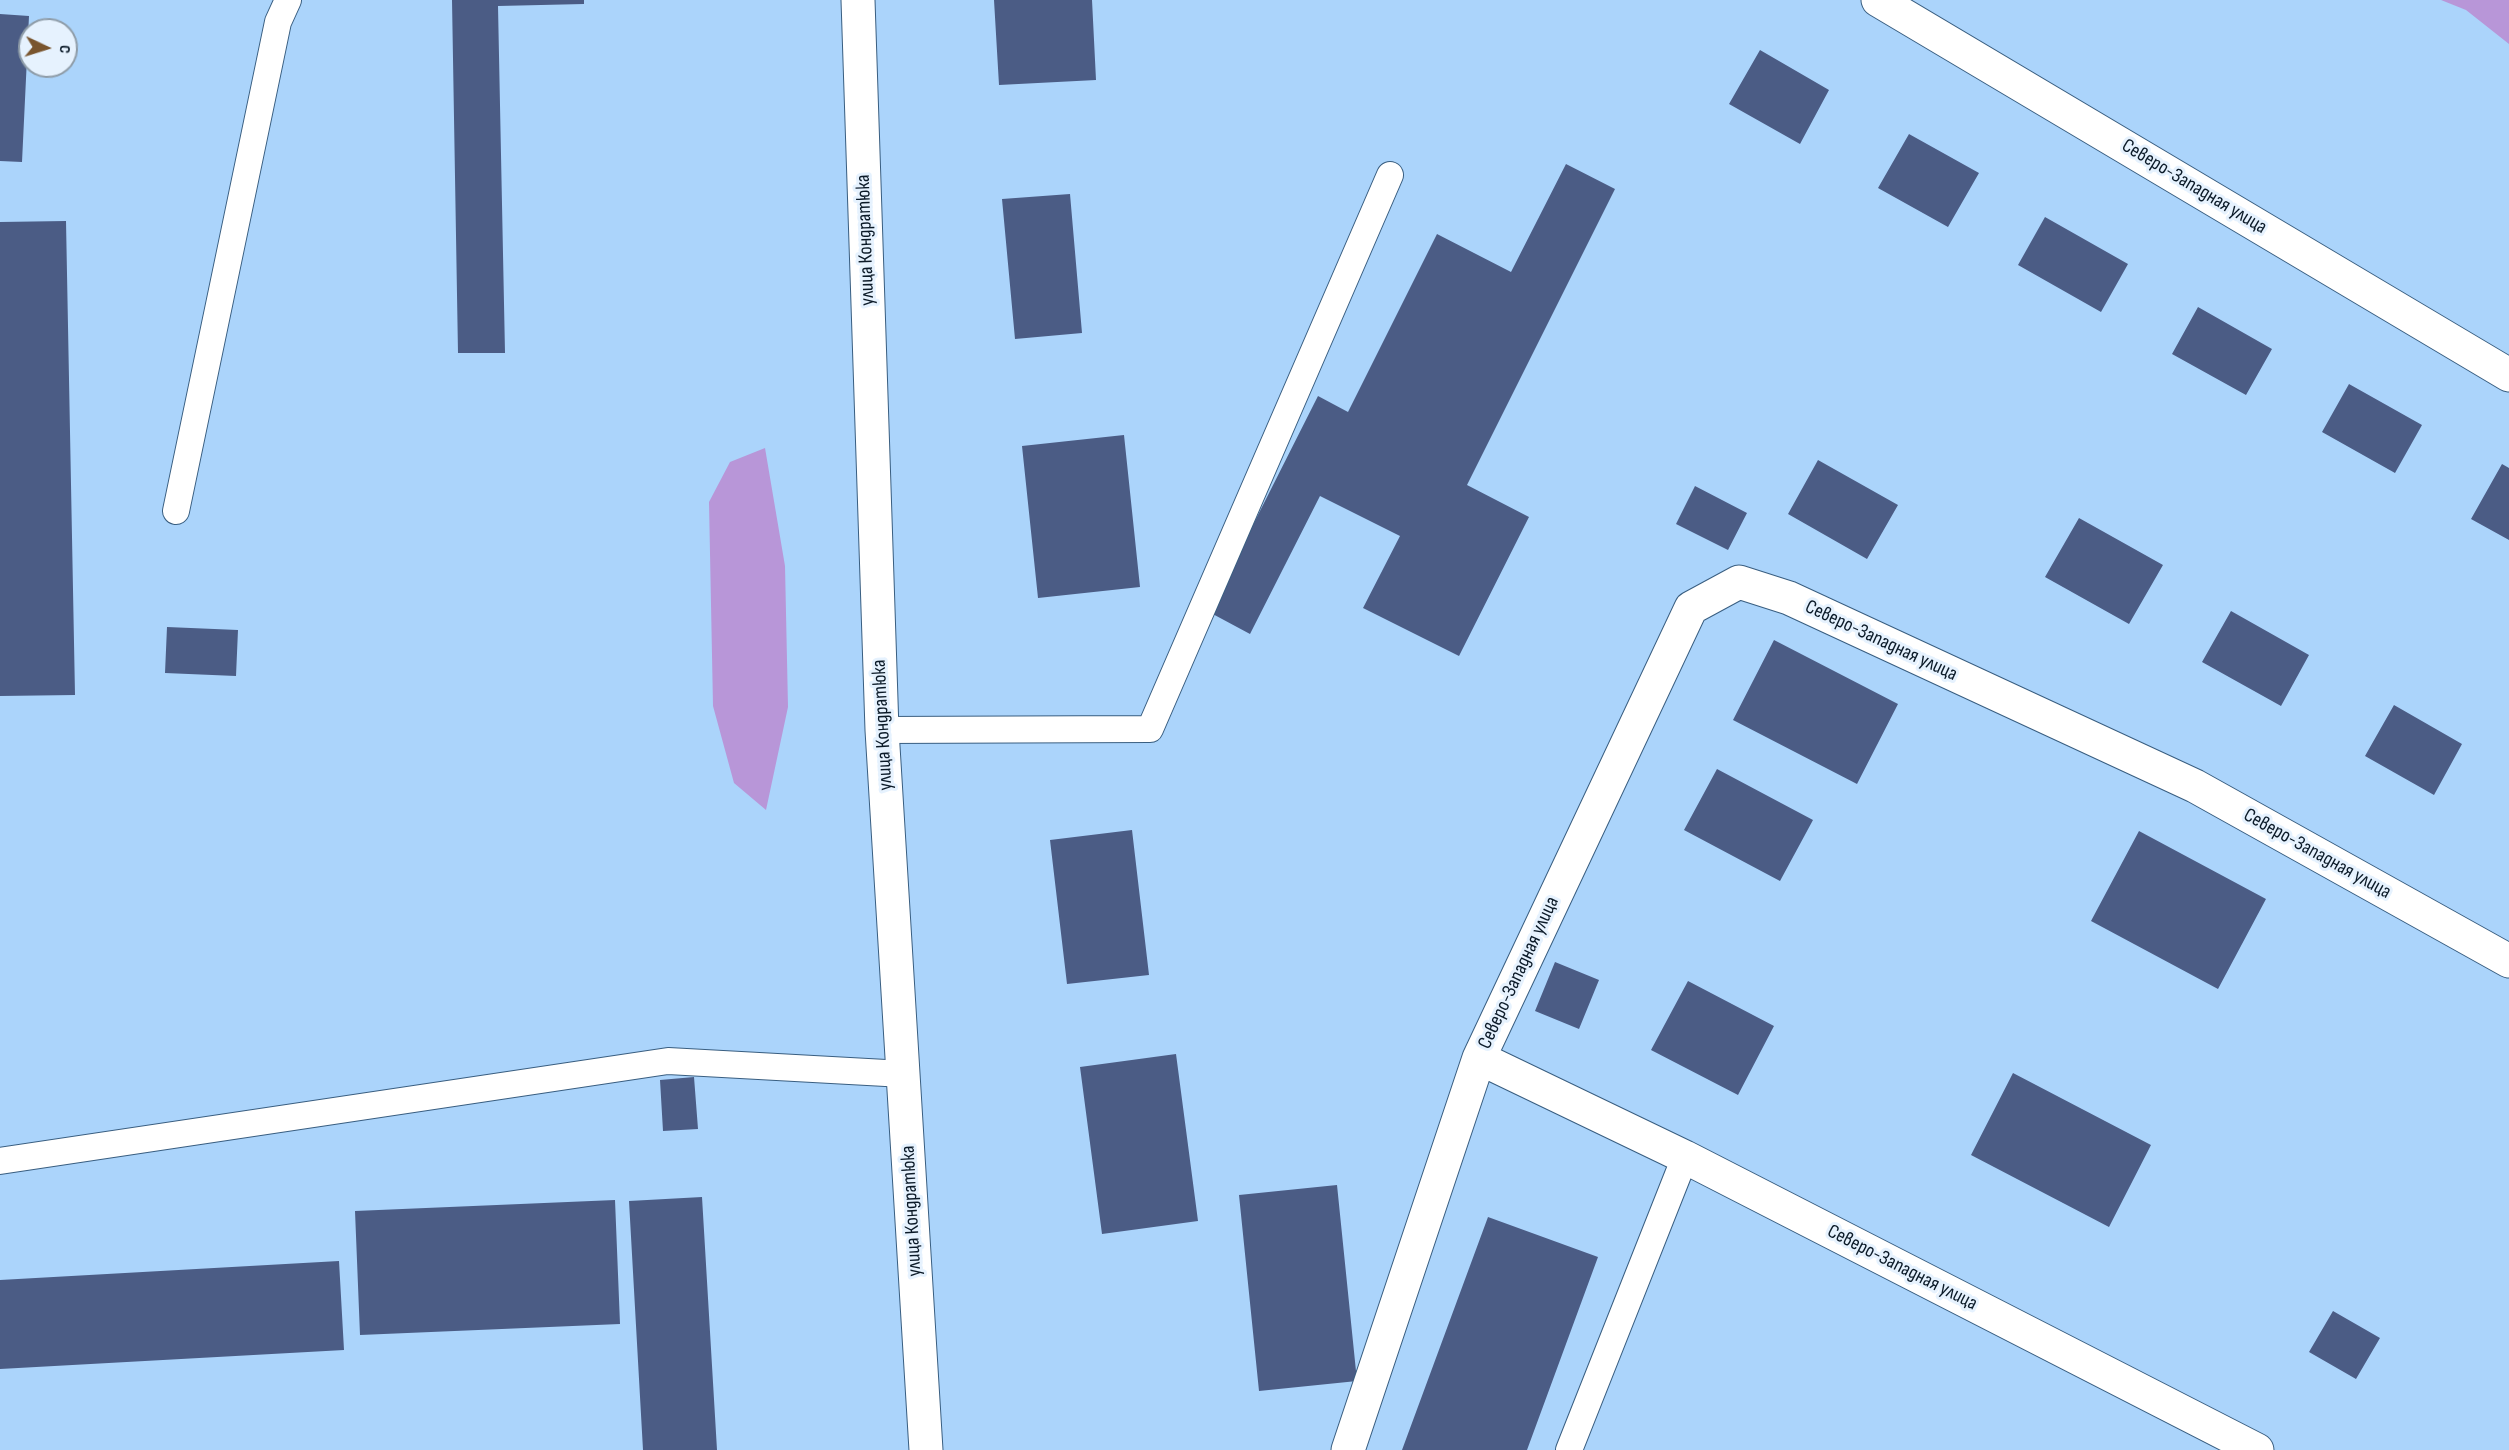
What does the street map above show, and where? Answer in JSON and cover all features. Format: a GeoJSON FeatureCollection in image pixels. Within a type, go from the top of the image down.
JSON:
{"type":"FeatureCollection","features":[{"type":"Feature","properties":{"kind":"street","name":"улица Кондратюка"},"geometry":{"type":"LineString","coordinates":[[858,0],[882,730],[926,1450]]}},
{"type":"Feature","properties":{"kind":"street","name":"Северо-Западная улица"},"geometry":{"type":"LineString","coordinates":[[1878,0],[2509,375]]}},
{"type":"Feature","properties":{"kind":"street","name":"Северо-Западная улица"},"geometry":{"type":"LineString","coordinates":[[1348,1450],[1479,1058],[1691,609],[1739,582],[1789,598],[2195,786],[2509,961]]}},
{"type":"Feature","properties":{"kind":"street","name":"Северо-Западная улица"},"geometry":{"type":"LineString","coordinates":[[1479,1058],[1685,1157],[2257,1450]]}},
{"type":"Feature","properties":{"kind":"lane"},"geometry":{"type":"LineString","coordinates":[[176,511],[278,22],[288,0]]}},
{"type":"Feature","properties":{"kind":"lane"},"geometry":{"type":"LineString","coordinates":[[882,730],[1150,729],[1390,175]]}},
{"type":"Feature","properties":{"kind":"lane"},"geometry":{"type":"LineString","coordinates":[[0,1161],[668,1061],[904,1074]]}},
{"type":"Feature","properties":{"kind":"lane"},"geometry":{"type":"LineString","coordinates":[[1569,1450],[1685,1157]]}},
{"type":"Feature","properties":{"kind":"shaded area"},"geometry":{"type":"Polygon","coordinates":[[[2441,0],[2509,0],[2509,44],[2466,10],[2441,0]]]}},
{"type":"Feature","properties":{"kind":"shaded area"},"geometry":{"type":"Polygon","coordinates":[[[765,448],[785,566],[788,707],[766,810],[734,783],[713,706],[709,502],[730,462],[765,448]]]}},
{"type":"Feature","properties":{"kind":"building"},"geometry":{"type":"Polygon","coordinates":[[[452,0],[584,0],[584,4],[498,6],[505,353],[458,353],[452,0]]]}},
{"type":"Feature","properties":{"kind":"building"},"geometry":{"type":"Polygon","coordinates":[[[994,0],[1092,0],[1096,80],[999,85],[994,0]]]}},
{"type":"Feature","properties":{"kind":"building"},"geometry":{"type":"Polygon","coordinates":[[[0,14],[29,16],[29,18],[18,18],[18,78],[26,78],[22,162],[0,161],[0,14]]]}},
{"type":"Feature","properties":{"kind":"building"},"geometry":{"type":"Polygon","coordinates":[[[1760,50],[1829,90],[1800,144],[1729,104],[1760,50]]]}},
{"type":"Feature","properties":{"kind":"building"},"geometry":{"type":"Polygon","coordinates":[[[1909,134],[1979,173],[1948,227],[1878,188],[1909,134]]]}},
{"type":"Feature","properties":{"kind":"building"},"geometry":{"type":"Polygon","coordinates":[[[1566,164],[1615,189],[1467,485],[1529,517],[1459,656],[1363,608],[1400,536],[1320,496],[1250,634],[1209,612],[1318,396],[1348,412],[1437,234],[1511,272],[1566,164]]]}},
{"type":"Feature","properties":{"kind":"building"},"geometry":{"type":"Polygon","coordinates":[[[1070,194],[1082,333],[1015,339],[1002,199],[1070,194]]]}},
{"type":"Feature","properties":{"kind":"building"},"geometry":{"type":"Polygon","coordinates":[[[2045,217],[2128,264],[2101,312],[2018,265],[2045,217]]]}},
{"type":"Feature","properties":{"kind":"building"},"geometry":{"type":"Polygon","coordinates":[[[66,221],[75,695],[0,696],[0,222],[66,221]]]}},
{"type":"Feature","properties":{"kind":"building"},"geometry":{"type":"Polygon","coordinates":[[[2198,307],[2272,349],[2246,395],[2172,354],[2198,307]]]}},
{"type":"Feature","properties":{"kind":"building"},"geometry":{"type":"Polygon","coordinates":[[[2349,384],[2422,425],[2395,473],[2322,432],[2349,384]]]}},
{"type":"Feature","properties":{"kind":"building"},"geometry":{"type":"Polygon","coordinates":[[[1124,435],[1140,587],[1038,598],[1022,446],[1124,435]]]}},
{"type":"Feature","properties":{"kind":"building"},"geometry":{"type":"Polygon","coordinates":[[[1818,460],[1898,505],[1867,559],[1788,514],[1818,460]]]}},
{"type":"Feature","properties":{"kind":"building"},"geometry":{"type":"Polygon","coordinates":[[[2502,464],[2509,468],[2509,540],[2471,519],[2502,464]]]}},
{"type":"Feature","properties":{"kind":"building"},"geometry":{"type":"Polygon","coordinates":[[[1695,486],[1747,513],[1728,550],[1676,524],[1695,486]]]}},
{"type":"Feature","properties":{"kind":"building"},"geometry":{"type":"Polygon","coordinates":[[[2079,518],[2163,565],[2129,624],[2045,577],[2079,518]]]}},
{"type":"Feature","properties":{"kind":"building"},"geometry":{"type":"Polygon","coordinates":[[[2231,611],[2309,655],[2281,706],[2202,662],[2231,611]]]}},
{"type":"Feature","properties":{"kind":"building"},"geometry":{"type":"Polygon","coordinates":[[[167,627],[238,630],[236,676],[165,673],[167,627]]]}},
{"type":"Feature","properties":{"kind":"building"},"geometry":{"type":"Polygon","coordinates":[[[1774,640],[1898,704],[1857,784],[1733,720],[1774,640]]]}},
{"type":"Feature","properties":{"kind":"building"},"geometry":{"type":"Polygon","coordinates":[[[2394,705],[2462,744],[2434,795],[2365,756],[2394,705]]]}},
{"type":"Feature","properties":{"kind":"building"},"geometry":{"type":"Polygon","coordinates":[[[1717,769],[1813,820],[1780,881],[1684,830],[1717,769]]]}},
{"type":"Feature","properties":{"kind":"building"},"geometry":{"type":"Polygon","coordinates":[[[1132,830],[1149,975],[1067,984],[1050,840],[1132,830]]]}},
{"type":"Feature","properties":{"kind":"building"},"geometry":{"type":"Polygon","coordinates":[[[2139,831],[2266,899],[2218,989],[2091,921],[2139,831]]]}},
{"type":"Feature","properties":{"kind":"building"},"geometry":{"type":"Polygon","coordinates":[[[1555,962],[1599,980],[1579,1029],[1535,1011],[1555,962]]]}},
{"type":"Feature","properties":{"kind":"building"},"geometry":{"type":"Polygon","coordinates":[[[1688,981],[1774,1026],[1738,1095],[1651,1050],[1688,981]]]}},
{"type":"Feature","properties":{"kind":"building"},"geometry":{"type":"Polygon","coordinates":[[[1176,1054],[1198,1221],[1102,1234],[1080,1067],[1176,1054]]]}},
{"type":"Feature","properties":{"kind":"building"},"geometry":{"type":"Polygon","coordinates":[[[2013,1073],[2151,1145],[2109,1227],[1971,1155],[2013,1073]]]}},
{"type":"Feature","properties":{"kind":"building"},"geometry":{"type":"Polygon","coordinates":[[[694,1077],[698,1129],[663,1131],[660,1080],[694,1077]]]}},
{"type":"Feature","properties":{"kind":"building"},"geometry":{"type":"Polygon","coordinates":[[[1337,1185],[1357,1381],[1259,1391],[1239,1195],[1337,1185]]]}},
{"type":"Feature","properties":{"kind":"building"},"geometry":{"type":"Polygon","coordinates":[[[702,1197],[717,1450],[643,1450],[629,1201],[702,1197]]]}},
{"type":"Feature","properties":{"kind":"building"},"geometry":{"type":"Polygon","coordinates":[[[615,1200],[620,1324],[360,1335],[355,1211],[615,1200]]]}},
{"type":"Feature","properties":{"kind":"building"},"geometry":{"type":"Polygon","coordinates":[[[1488,1217],[1598,1257],[1527,1450],[1402,1450],[1488,1217]]]}},
{"type":"Feature","properties":{"kind":"building"},"geometry":{"type":"Polygon","coordinates":[[[339,1261],[344,1350],[0,1369],[0,1280],[339,1261]]]}},
{"type":"Feature","properties":{"kind":"building"},"geometry":{"type":"Polygon","coordinates":[[[2333,1311],[2380,1338],[2356,1379],[2309,1352],[2333,1311]]]}}]}
